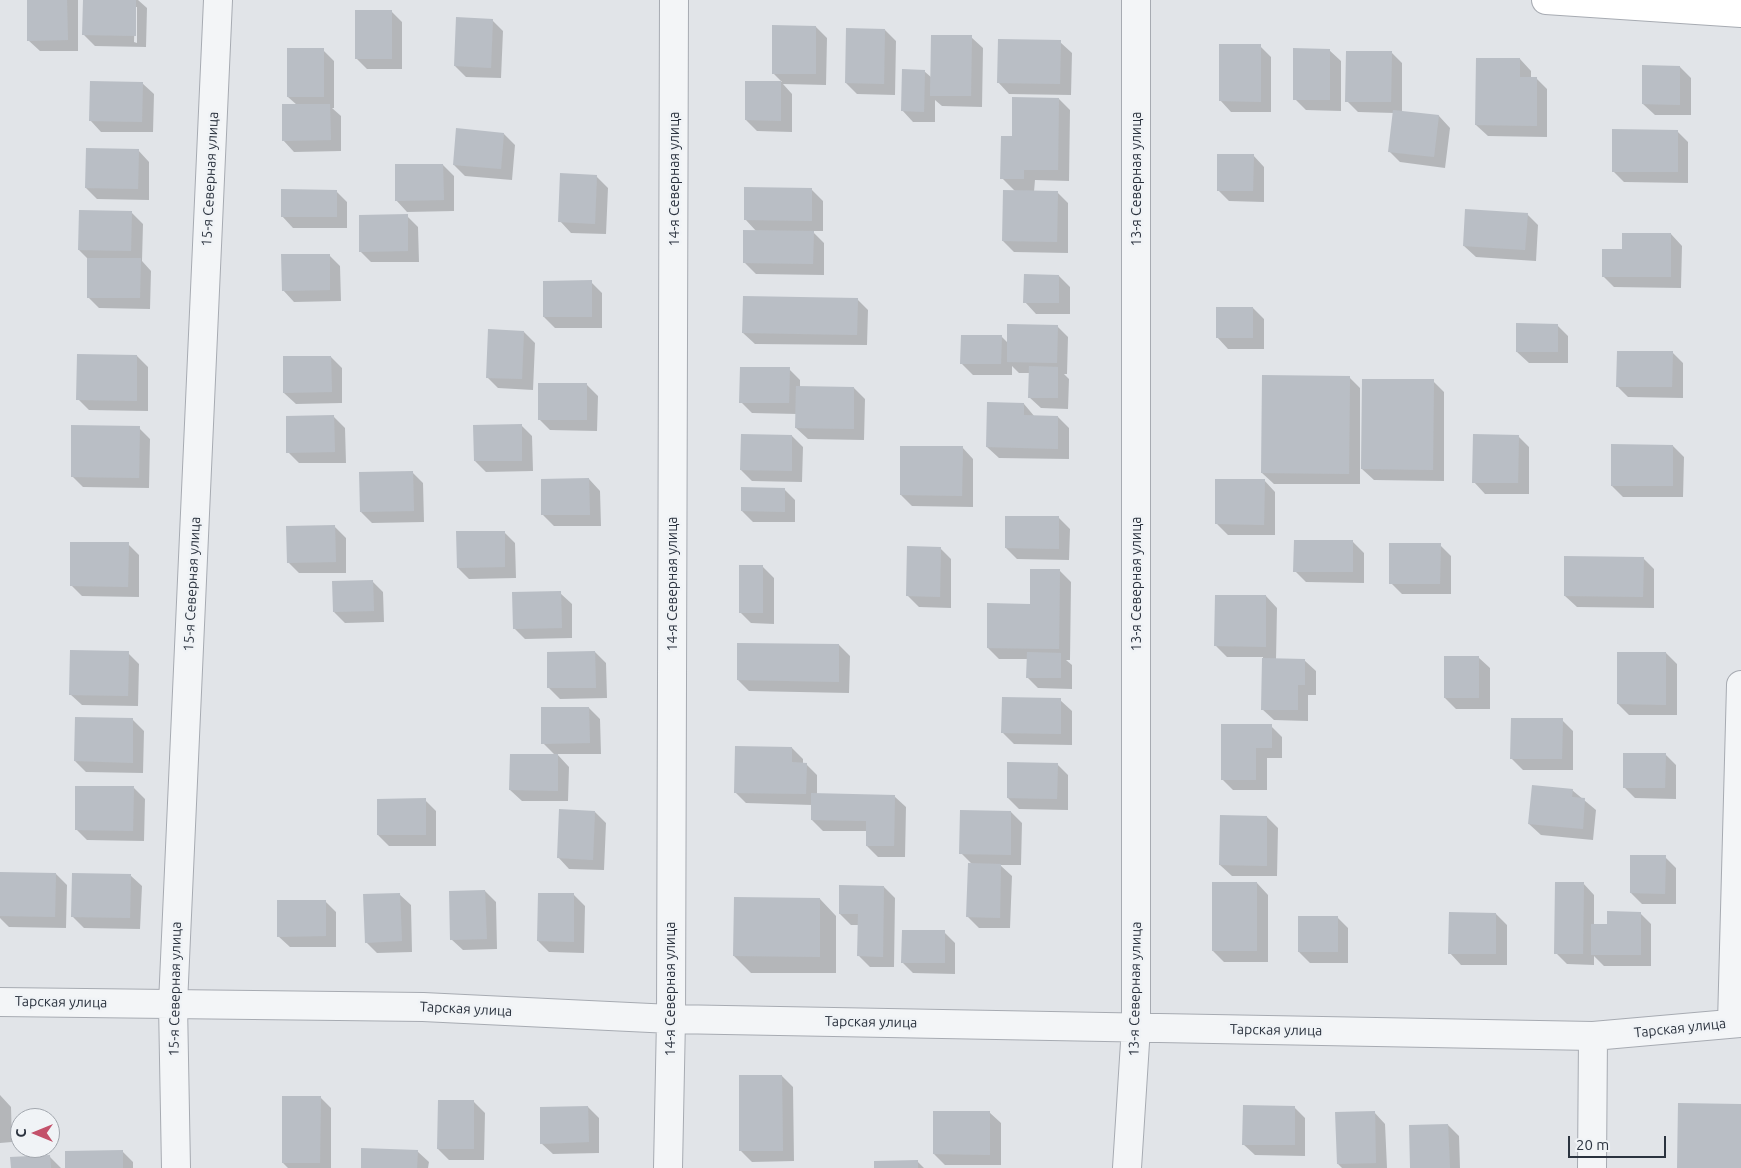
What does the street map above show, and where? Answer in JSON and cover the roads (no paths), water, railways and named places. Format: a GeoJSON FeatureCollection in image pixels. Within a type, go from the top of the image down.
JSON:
{"type":"FeatureCollection","features":[{"type":"Feature","properties":{"kind":"street","name":"15-я Северная улица"},"geometry":{"type":"LineString","coordinates":[[176,1168],[173,1004],[218,0]]}},
{"type":"Feature","properties":{"kind":"street","name":"14-я Северная улица"},"geometry":{"type":"LineString","coordinates":[[668,1168],[671,1019],[674,0]]}},
{"type":"Feature","properties":{"kind":"street","name":"13-я Северная улица"},"geometry":{"type":"LineString","coordinates":[[1128,1168],[1136,1027],[1136,0]]}},
{"type":"Feature","properties":{"kind":"street"},"geometry":{"type":"LineString","coordinates":[[1546,0],[1741,13]]}},
{"type":"Feature","properties":{"kind":"street"},"geometry":{"type":"LineString","coordinates":[[1737,1023],[1741,685]]}},
{"type":"Feature","properties":{"kind":"street","name":"Тарская улица"},"geometry":{"type":"LineString","coordinates":[[0,1002],[423,1007],[671,1019],[1593,1036],[1737,1023]]}},
{"type":"Feature","properties":{"kind":"street"},"geometry":{"type":"LineString","coordinates":[[1592,1168],[1593,1036]]}}]}
